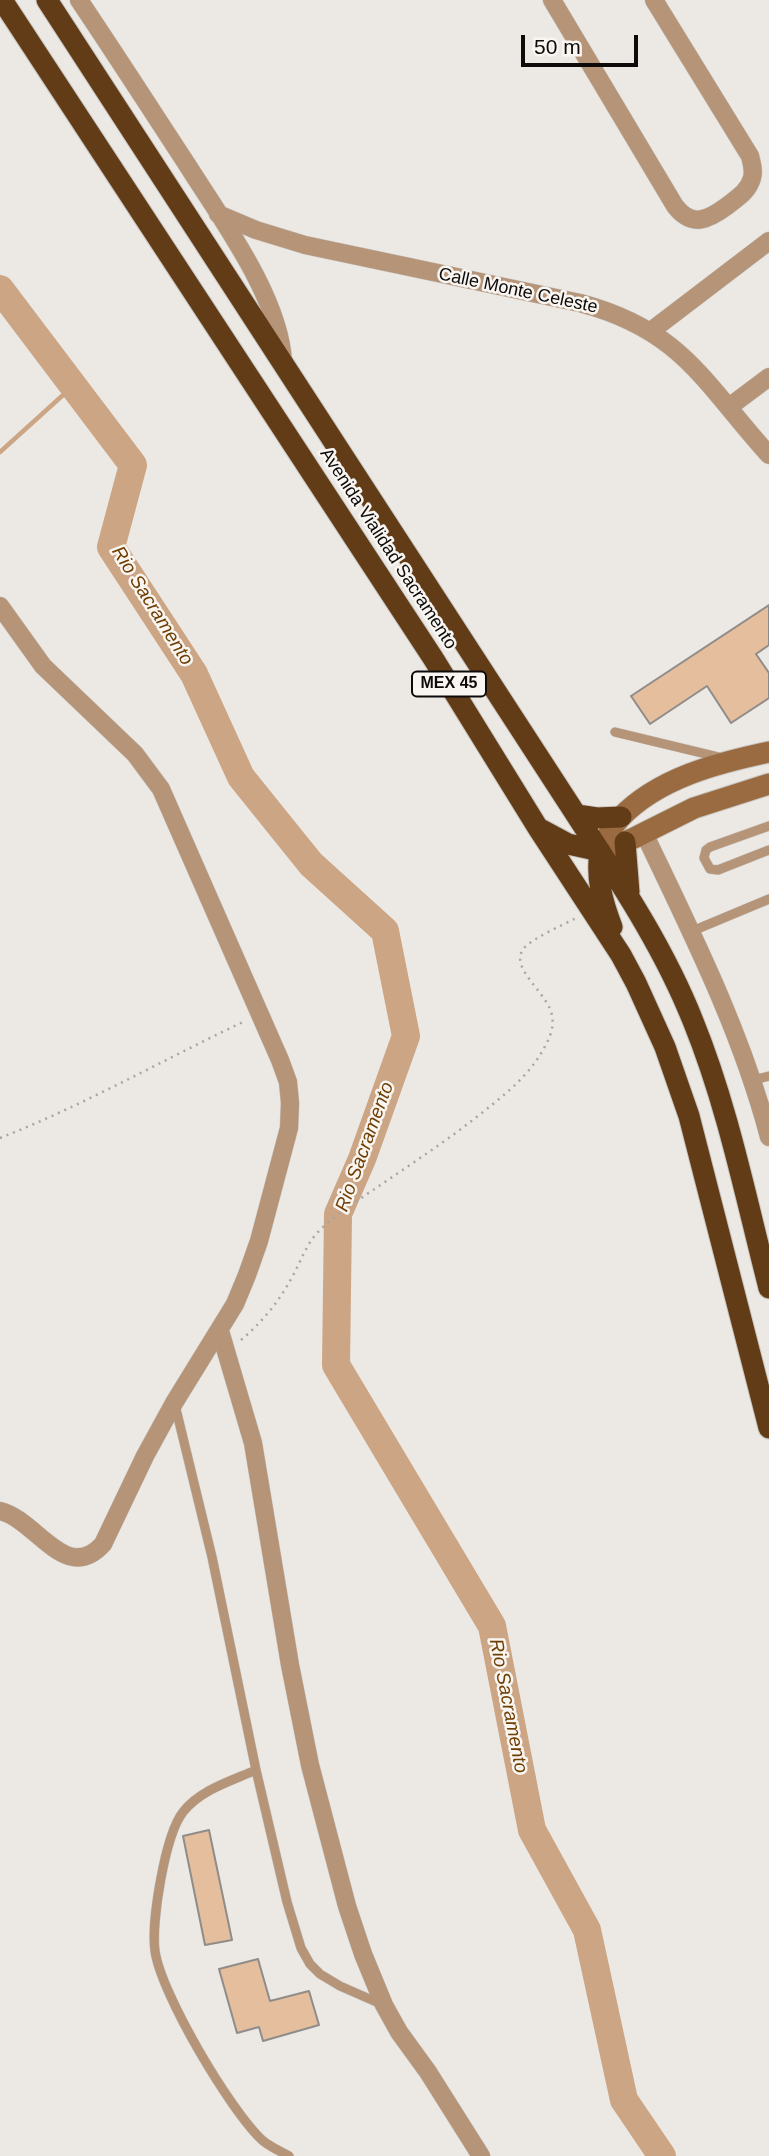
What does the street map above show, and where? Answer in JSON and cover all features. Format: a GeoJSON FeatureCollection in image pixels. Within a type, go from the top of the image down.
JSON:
{"type":"FeatureCollection","features":[{"type":"Feature","properties":{"kind":"highway","name":"Avenida Vialidad Sacramento"},"geometry":{"type":"LineString","coordinates":[[2,0],[433,658],[538,828],[621,955],[665,1047],[690,1116],[769,1428]]}},
{"type":"Feature","properties":{"kind":"highway","name":"Avenida Vialidad Sacramento"},"geometry":{"type":"LineString","coordinates":[[47,0],[631,901],[679,988],[707,1058],[721,1102],[769,1289]]}},
{"type":"Feature","properties":{"kind":"highway"},"geometry":{"type":"LineString","coordinates":[[577,816],[621,817]]}},
{"type":"Feature","properties":{"kind":"highway"},"geometry":{"type":"LineString","coordinates":[[538,828],[568,844],[600,851],[599,885],[621,955]]}},
{"type":"Feature","properties":{"kind":"highway"},"geometry":{"type":"LineString","coordinates":[[631,901],[626,875],[634,838]]}},
{"type":"Feature","properties":{"kind":"main road"},"geometry":{"type":"LineString","coordinates":[[600,851],[609,832],[621,817],[664,786],[685,776],[769,752]]}},
{"type":"Feature","properties":{"kind":"main road"},"geometry":{"type":"LineString","coordinates":[[600,851],[634,838],[694,808],[769,784]]}},
{"type":"Feature","properties":{"kind":"street"},"geometry":{"type":"LineString","coordinates":[[79,0],[243,254],[273,313],[281,339],[283,362]]}},
{"type":"Feature","properties":{"kind":"street"},"geometry":{"type":"LineString","coordinates":[[552,0],[675,206],[689,218],[704,220],[744,193],[752,179],[752,164],[750,156],[654,0]]}},
{"type":"Feature","properties":{"kind":"street","name":"Calle Monte Celeste"},"geometry":{"type":"LineString","coordinates":[[218,214],[256,230],[305,245],[602,309],[651,331],[679,352],[695,366],[768,451]]}},
{"type":"Feature","properties":{"kind":"street"},"geometry":{"type":"LineString","coordinates":[[651,331],[769,241]]}},
{"type":"Feature","properties":{"kind":"street"},"geometry":{"type":"LineString","coordinates":[[729,407],[769,377]]}},
{"type":"Feature","properties":{"kind":"street"},"geometry":{"type":"LineString","coordinates":[[0,606],[43,666],[135,754],[161,789],[260,1013],[288,1083],[290,1103],[289,1128],[255,1253],[235,1304],[174,1403],[145,1456],[109,1533],[94,1555],[81,1559],[67,1556],[20,1518],[0,1510]]}},
{"type":"Feature","properties":{"kind":"street"},"geometry":{"type":"LineString","coordinates":[[634,838],[690,932],[726,1012],[761,1078],[769,1137]]}},
{"type":"Feature","properties":{"kind":"street"},"geometry":{"type":"LineString","coordinates":[[220,1331],[253,1444],[290,1665],[322,1814],[363,1954],[384,2005],[399,2032],[428,2072],[481,2156]]}},
{"type":"Feature","properties":{"kind":"lane"},"geometry":{"type":"LineString","coordinates":[[615,732],[732,761]]}},
{"type":"Feature","properties":{"kind":"lane"},"geometry":{"type":"LineString","coordinates":[[769,826],[710,847],[704,858],[710,869],[718,870],[769,850]]}},
{"type":"Feature","properties":{"kind":"lane"},"geometry":{"type":"LineString","coordinates":[[690,932],[769,899]]}},
{"type":"Feature","properties":{"kind":"lane"},"geometry":{"type":"LineString","coordinates":[[174,1403],[212,1557],[256,1770],[287,1902],[301,1948],[310,1964],[320,1974],[384,2005]]}},
{"type":"Feature","properties":{"kind":"lane"},"geometry":{"type":"LineString","coordinates":[[256,1770],[205,1793],[182,1813],[171,1834],[166,1855],[156,1923],[155,1950],[167,1988],[205,2061],[262,2140],[289,2156]]}},
{"type":"Feature","properties":{"kind":"path"},"geometry":{"type":"LineString","coordinates":[[226,1352],[269,1314],[303,1253],[318,1232],[338,1214],[480,1115],[505,1094],[538,1057],[549,1038],[553,1018],[545,997],[524,973],[521,956],[525,948],[591,909]]}},
{"type":"Feature","properties":{"kind":"path"},"geometry":{"type":"LineString","coordinates":[[0,1138],[70,1108],[260,1013]]}},
{"type":"Feature","properties":{"kind":"building"},"geometry":{"type":"Polygon","coordinates":[[[769,605],[769,645],[756,654],[769,673],[769,698],[731,723],[707,686],[650,724],[631,696],[769,605]]]}},
{"type":"Feature","properties":{"kind":"building"},"geometry":{"type":"Polygon","coordinates":[[[209,1830],[232,1940],[205,1945],[183,1836],[209,1830]]]}},
{"type":"Feature","properties":{"kind":"building"},"geometry":{"type":"Polygon","coordinates":[[[258,1959],[270,2001],[309,1991],[319,2025],[263,2041],[259,2027],[237,2033],[219,1969],[258,1959]]]}},
{"type":"Feature","properties":{"kind":"waterway","name":"Rio Sacramento"},"geometry":{"type":"LineString","coordinates":[[0,289],[133,465],[111,547],[194,674],[241,777],[311,864],[385,931],[406,1036],[362,1159],[338,1214],[336,1365],[492,1626],[532,1830],[587,1930],[624,2100],[662,2156]]}},
{"type":"Feature","properties":{"kind":"waterway"},"geometry":{"type":"LineString","coordinates":[[0,452],[73,386]]}}]}
